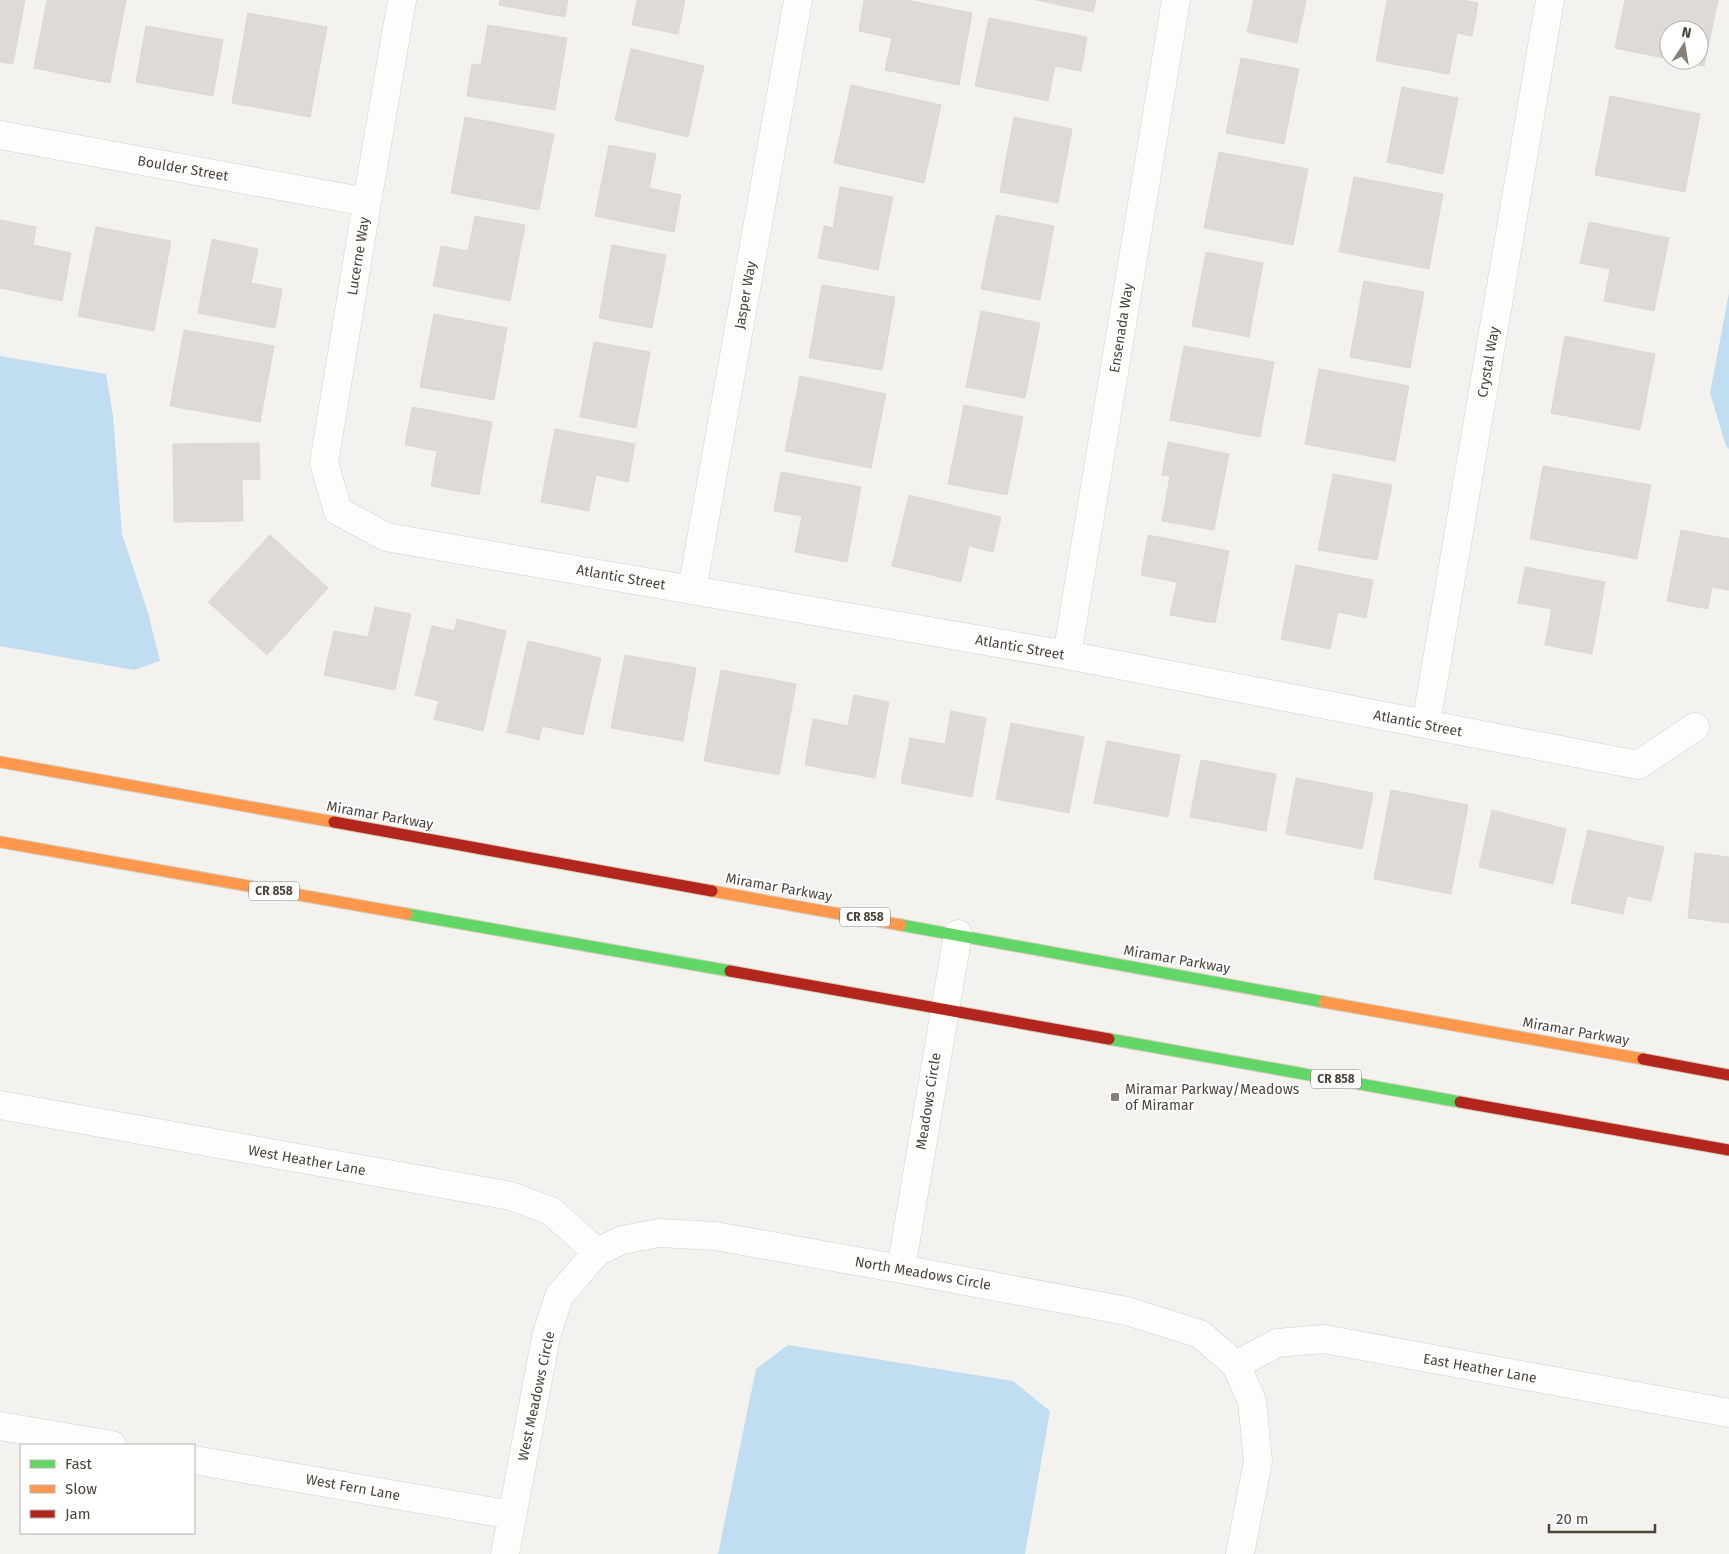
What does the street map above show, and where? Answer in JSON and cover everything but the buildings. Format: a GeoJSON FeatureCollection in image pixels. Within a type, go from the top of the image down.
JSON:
{"type":"FeatureCollection","features":[{"type":"Feature","properties":{"kind":"main road","name":"Miramar Parkway"},"geometry":{"type":"LineString","coordinates":[[0,762],[1729,1075]]}},
{"type":"Feature","properties":{"kind":"main road","name":"CR 858"},"geometry":{"type":"LineString","coordinates":[[0,842],[944,1008],[1729,1150]]}},
{"type":"Feature","properties":{"kind":"street","name":"Lucerne Way"},"geometry":{"type":"LineString","coordinates":[[338,511],[324,463],[402,0]]}},
{"type":"Feature","properties":{"kind":"street","name":"Jasper Way"},"geometry":{"type":"LineString","coordinates":[[692,590],[798,0]]}},
{"type":"Feature","properties":{"kind":"street","name":"Ensenada Way"},"geometry":{"type":"LineString","coordinates":[[1067,655],[1176,0]]}},
{"type":"Feature","properties":{"kind":"street","name":"Crystal Way"},"geometry":{"type":"LineString","coordinates":[[1426,724],[1550,0]]}},
{"type":"Feature","properties":{"kind":"street","name":"Boulder Street"},"geometry":{"type":"LineString","coordinates":[[0,135],[367,202]]}},
{"type":"Feature","properties":{"kind":"street","name":"Atlantic Street"},"geometry":{"type":"LineString","coordinates":[[338,511],[386,536],[1067,655],[1638,765],[1695,727]]}},
{"type":"Feature","properties":{"kind":"street","name":"Meadows Circle"},"geometry":{"type":"LineString","coordinates":[[901,1269],[958,934]]}},
{"type":"Feature","properties":{"kind":"street","name":"West Heather Lane"},"geometry":{"type":"LineString","coordinates":[[0,1105],[511,1196],[551,1211],[597,1252]]}},
{"type":"Feature","properties":{"kind":"street","name":"North Meadows Circle"},"geometry":{"type":"LineString","coordinates":[[597,1252],[622,1240],[659,1234],[715,1236],[1127,1311],[1200,1334],[1236,1365]]}},
{"type":"Feature","properties":{"kind":"street","name":"West Meadows Circle"},"geometry":{"type":"LineString","coordinates":[[505,1554],[546,1337],[560,1296],[597,1252]]}},
{"type":"Feature","properties":{"kind":"street","name":"East Heather Lane"},"geometry":{"type":"LineString","coordinates":[[1236,1365],[1277,1342],[1324,1339],[1729,1413]]}},
{"type":"Feature","properties":{"kind":"street"},"geometry":{"type":"LineString","coordinates":[[1236,1365],[1252,1401],[1258,1461],[1240,1554]]}},
{"type":"Feature","properties":{"kind":"street"},"geometry":{"type":"LineString","coordinates":[[0,1426],[106,1444]]}},
{"type":"Feature","properties":{"kind":"street","name":"West Fern Lane"},"geometry":{"type":"LineString","coordinates":[[195,1460],[512,1515]]}},
{"type":"Feature","properties":{"kind":"water"},"geometry":{"type":"Polygon","coordinates":[[[1729,293],[1729,449],[1726,446],[1710,393],[1729,293]]]}},
{"type":"Feature","properties":{"kind":"water"},"geometry":{"type":"Polygon","coordinates":[[[0,356],[106,374],[113,416],[122,534],[148,613],[160,661],[134,670],[0,646],[0,356]]]}},
{"type":"Feature","properties":{"kind":"water"},"geometry":{"type":"Polygon","coordinates":[[[788,1345],[1013,1381],[1050,1411],[1025,1554],[718,1554],[756,1369],[788,1345]]]}},
{"type":"Feature","properties":{"kind":"traffic: fast"},"geometry":{"type":"LineString","coordinates":[[407,914],[730,971]]}},
{"type":"Feature","properties":{"kind":"traffic: fast"},"geometry":{"type":"LineString","coordinates":[[901,925],[1324,1002]]}},
{"type":"Feature","properties":{"kind":"traffic: fast"},"geometry":{"type":"LineString","coordinates":[[1109,1039],[1460,1102]]}},
{"type":"Feature","properties":{"kind":"traffic: slow"},"geometry":{"type":"LineString","coordinates":[[0,762],[334,822]]}},
{"type":"Feature","properties":{"kind":"traffic: slow"},"geometry":{"type":"LineString","coordinates":[[0,842],[407,914]]}},
{"type":"Feature","properties":{"kind":"traffic: slow"},"geometry":{"type":"LineString","coordinates":[[712,891],[901,925]]}},
{"type":"Feature","properties":{"kind":"traffic: slow"},"geometry":{"type":"LineString","coordinates":[[1324,1002],[1643,1059]]}},
{"type":"Feature","properties":{"kind":"traffic: jam"},"geometry":{"type":"LineString","coordinates":[[334,822],[712,891]]}},
{"type":"Feature","properties":{"kind":"traffic: jam"},"geometry":{"type":"LineString","coordinates":[[730,971],[1109,1039]]}},
{"type":"Feature","properties":{"kind":"traffic: jam"},"geometry":{"type":"LineString","coordinates":[[1643,1059],[1729,1075]]}},
{"type":"Feature","properties":{"kind":"traffic: jam"},"geometry":{"type":"LineString","coordinates":[[1460,1102],[1729,1150]]}},
{"type":"Feature","properties":{"kind":"place","name":"Miramar Parkway/Meadows of Miramar"},"geometry":{"type":"Point","coordinates":[1115,1097]}}]}
